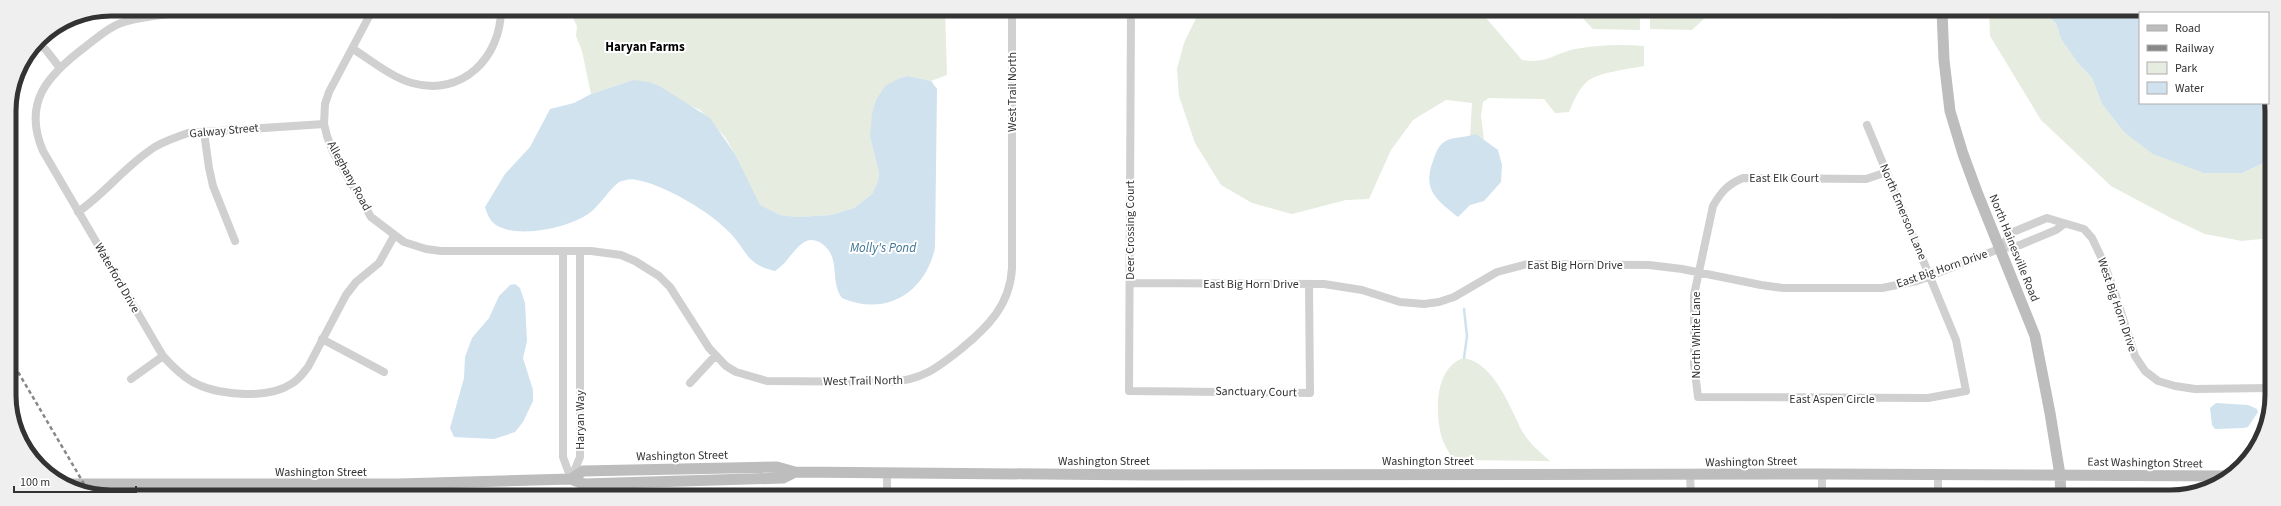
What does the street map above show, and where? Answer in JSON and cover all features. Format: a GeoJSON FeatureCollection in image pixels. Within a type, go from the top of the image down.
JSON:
{"type":"FeatureCollection","features":[{"type":"Feature","properties":{"kind":"main road","name":"North Hainesville Road"},"geometry":{"type":"LineString","coordinates":[[1942,16],[1944,60],[1950,111],[1963,154],[1999,249],[2035,336],[2060,475],[2061,490]]}},
{"type":"Feature","properties":{"kind":"main road","name":"Washington Street"},"geometry":{"type":"LineString","coordinates":[[78,484],[399,484],[571,479],[584,484],[775,479],[783,478],[795,472],[2060,475]]}},
{"type":"Feature","properties":{"kind":"main road","name":"East Washington Street"},"geometry":{"type":"LineString","coordinates":[[2060,475],[2220,476]]}},
{"type":"Feature","properties":{"kind":"street","name":"Waterford Drive"},"geometry":{"type":"LineString","coordinates":[[171,16],[122,23],[111,28],[60,68],[49,78],[39,97],[36,107],[35,129],[42,151],[163,356],[186,377],[206,388],[224,392],[262,393],[274,391],[291,384],[301,377],[346,295],[356,282],[379,263],[394,236]]}},
{"type":"Feature","properties":{"kind":"street","name":"Alleghany Road"},"geometry":{"type":"LineString","coordinates":[[370,16],[329,92],[325,104],[324,124],[333,152],[371,217],[394,236],[404,242],[426,249],[441,251],[567,251]]}},
{"type":"Feature","properties":{"kind":"street"},"geometry":{"type":"LineString","coordinates":[[353,49],[413,83],[446,84],[462,79],[484,61],[499,35],[500,16]]}},
{"type":"Feature","properties":{"kind":"street","name":"West Trail North"},"geometry":{"type":"LineString","coordinates":[[567,251],[621,255],[635,261],[660,276],[682,303],[716,356],[736,372],[767,381],[908,381],[936,368],[983,331],[993,320],[1002,307],[1011,283],[1012,16]]}},
{"type":"Feature","properties":{"kind":"street","name":"Deer Crossing Court"},"geometry":{"type":"LineString","coordinates":[[1131,16],[1129,392],[1189,392]]}},
{"type":"Feature","properties":{"kind":"street"},"geometry":{"type":"LineString","coordinates":[[42,46],[60,68]]}},
{"type":"Feature","properties":{"kind":"street","name":"Galway Street"},"geometry":{"type":"LineString","coordinates":[[78,212],[98,198],[150,150],[178,137],[204,132],[324,124]]}},
{"type":"Feature","properties":{"kind":"street","name":"North Emerson Lane"},"geometry":{"type":"LineString","coordinates":[[1867,125],[1930,276],[1957,346],[1966,391]]}},
{"type":"Feature","properties":{"kind":"street"},"geometry":{"type":"LineString","coordinates":[[204,132],[213,186],[235,241]]}},
{"type":"Feature","properties":{"kind":"street","name":"East Elk Court"},"geometry":{"type":"LineString","coordinates":[[1699,272],[1713,206],[1720,193],[1736,181],[1756,177],[1866,179],[1887,172]]}},
{"type":"Feature","properties":{"kind":"street","name":"West Big Horn Drive"},"geometry":{"type":"LineString","coordinates":[[1999,249],[2013,232],[2047,218],[2084,229],[2092,238],[2114,290],[2135,356],[2146,371],[2158,381],[2175,386],[2195,389],[2265,388]]}},
{"type":"Feature","properties":{"kind":"street"},"geometry":{"type":"LineString","coordinates":[[1999,249],[2020,245],[2056,230],[2064,224]]}},
{"type":"Feature","properties":{"kind":"street","name":"East Big Horn Drive"},"geometry":{"type":"LineString","coordinates":[[1130,283],[1309,284],[1343,286],[1394,301],[1424,304],[1438,302],[1454,297],[1497,272],[1527,264],[1649,265],[1699,272],[1761,286],[1783,288],[1882,288],[1898,286],[1930,276],[1999,249]]}},
{"type":"Feature","properties":{"kind":"street","name":"Haryan Way"},"geometry":{"type":"LineString","coordinates":[[567,251],[563,457],[571,479]]}},
{"type":"Feature","properties":{"kind":"street","name":"Haryan Way"},"geometry":{"type":"LineString","coordinates":[[571,479],[580,458],[580,251]]}},
{"type":"Feature","properties":{"kind":"street","name":"North White Lane"},"geometry":{"type":"LineString","coordinates":[[1698,397],[1694,364],[1694,295],[1699,272]]}},
{"type":"Feature","properties":{"kind":"street","name":"Sanctuary Court"},"geometry":{"type":"LineString","coordinates":[[1189,392],[1310,393],[1309,284]]}},
{"type":"Feature","properties":{"kind":"street"},"geometry":{"type":"LineString","coordinates":[[322,339],[384,372]]}},
{"type":"Feature","properties":{"kind":"street"},"geometry":{"type":"LineString","coordinates":[[131,380],[163,356]]}},
{"type":"Feature","properties":{"kind":"street"},"geometry":{"type":"LineString","coordinates":[[690,383],[716,356]]}},
{"type":"Feature","properties":{"kind":"street","name":"East Aspen Circle"},"geometry":{"type":"LineString","coordinates":[[1698,397],[1928,398],[1966,391]]}},
{"type":"Feature","properties":{"kind":"street"},"geometry":{"type":"LineString","coordinates":[[887,472],[887,490]]}},
{"type":"Feature","properties":{"kind":"street"},"geometry":{"type":"LineString","coordinates":[[1822,474],[1822,490]]}},
{"type":"Feature","properties":{"kind":"street"},"geometry":{"type":"LineString","coordinates":[[1690,475],[1691,490]]}},
{"type":"Feature","properties":{"kind":"street"},"geometry":{"type":"LineString","coordinates":[[1938,475],[1938,490]]}},
{"type":"Feature","properties":{"kind":"green space"},"geometry":{"type":"Polygon","coordinates":[[[573,16],[945,16],[947,75],[931,81],[908,76],[900,78],[870,137],[879,173],[878,181],[872,194],[854,208],[831,215],[797,217],[780,215],[759,205],[735,154],[725,137],[700,110],[633,80],[591,94],[582,51],[576,36],[577,26],[573,16]]]}},
{"type":"Feature","properties":{"kind":"green space"},"geometry":{"type":"Polygon","coordinates":[[[1197,16],[1483,16],[1487,19],[1522,60],[1544,60],[1575,49],[1610,45],[1635,45],[1644,46],[1644,66],[1608,73],[1589,80],[1580,90],[1569,112],[1555,113],[1544,99],[1489,98],[1483,102],[1481,116],[1484,140],[1476,134],[1470,137],[1472,103],[1446,100],[1413,120],[1391,150],[1369,199],[1346,200],[1292,214],[1252,203],[1221,185],[1195,143],[1179,96],[1177,69],[1184,43],[1197,16]]]}},
{"type":"Feature","properties":{"kind":"green space"},"geometry":{"type":"Polygon","coordinates":[[[1581,16],[1640,16],[1640,30],[1593,29],[1581,16]]]}},
{"type":"Feature","properties":{"kind":"green space"},"geometry":{"type":"Polygon","coordinates":[[[1650,16],[1707,16],[1692,30],[1650,29],[1650,16]]]}},
{"type":"Feature","properties":{"kind":"green space"},"geometry":{"type":"Polygon","coordinates":[[[1824,16],[1862,16],[1844,19],[1825,18],[1824,16]]]}},
{"type":"Feature","properties":{"kind":"green space"},"geometry":{"type":"Polygon","coordinates":[[[1989,16],[2047,16],[2056,23],[2061,39],[2077,62],[2092,78],[2102,104],[2124,132],[2242,173],[2265,162],[2265,239],[2242,241],[2205,234],[2111,186],[2041,120],[1990,36],[1989,16]]]}},
{"type":"Feature","properties":{"kind":"green space"},"geometry":{"type":"Polygon","coordinates":[[[1464,358],[1475,362],[1484,368],[1492,377],[1500,387],[1522,431],[1535,447],[1550,461],[1453,460],[1441,435],[1439,425],[1439,390],[1447,370],[1454,363],[1464,358]]]}},
{"type":"Feature","properties":{"kind":"water"},"geometry":{"type":"Polygon","coordinates":[[[2047,16],[2139,16],[2139,104],[2265,104],[2265,162],[2242,173],[2204,173],[2153,154],[2124,132],[2102,104],[2092,78],[2077,62],[2061,39],[2056,23],[2047,16]]]}},
{"type":"Feature","properties":{"kind":"water","name":"Molly's Pond"},"geometry":{"type":"Polygon","coordinates":[[[908,76],[931,81],[937,89],[935,248],[930,264],[913,289],[901,297],[888,302],[874,305],[858,303],[842,298],[836,284],[831,255],[819,242],[810,240],[801,244],[784,264],[775,271],[765,268],[747,256],[728,231],[710,215],[673,193],[635,179],[619,182],[592,211],[583,217],[559,227],[545,230],[517,231],[506,229],[496,225],[492,221],[485,207],[505,174],[530,147],[550,109],[574,103],[591,94],[633,80],[649,82],[661,87],[710,118],[735,154],[760,205],[780,215],[797,217],[831,215],[854,208],[872,194],[878,181],[879,173],[870,137],[872,114],[876,100],[885,86],[900,78],[908,76]]]}},
{"type":"Feature","properties":{"kind":"water"},"geometry":{"type":"Polygon","coordinates":[[[1476,134],[1498,150],[1502,165],[1501,182],[1484,201],[1470,205],[1458,217],[1434,194],[1429,180],[1430,171],[1437,151],[1444,142],[1451,139],[1476,134]]]}},
{"type":"Feature","properties":{"kind":"water"},"geometry":{"type":"Polygon","coordinates":[[[515,284],[520,288],[525,303],[527,341],[523,358],[533,390],[533,401],[523,422],[515,432],[494,439],[454,437],[450,428],[464,378],[465,357],[472,338],[489,318],[499,296],[510,285],[515,284]]]}},
{"type":"Feature","properties":{"kind":"water"},"geometry":{"type":"Polygon","coordinates":[[[2216,403],[2248,405],[2257,409],[2258,412],[2248,427],[2215,429],[2212,425],[2210,408],[2216,403]]]}},
{"type":"Feature","properties":{"kind":"waterway"},"geometry":{"type":"LineString","coordinates":[[1464,309],[1467,336],[1464,358]]}},
{"type":"Feature","properties":{"kind":"railway"},"geometry":{"type":"LineString","coordinates":[[16,368],[86,486]]}},
{"type":"Feature","properties":{"kind":"district","name":"Haryan Farms"},"geometry":{"type":"Point","coordinates":[645,47]}}]}
